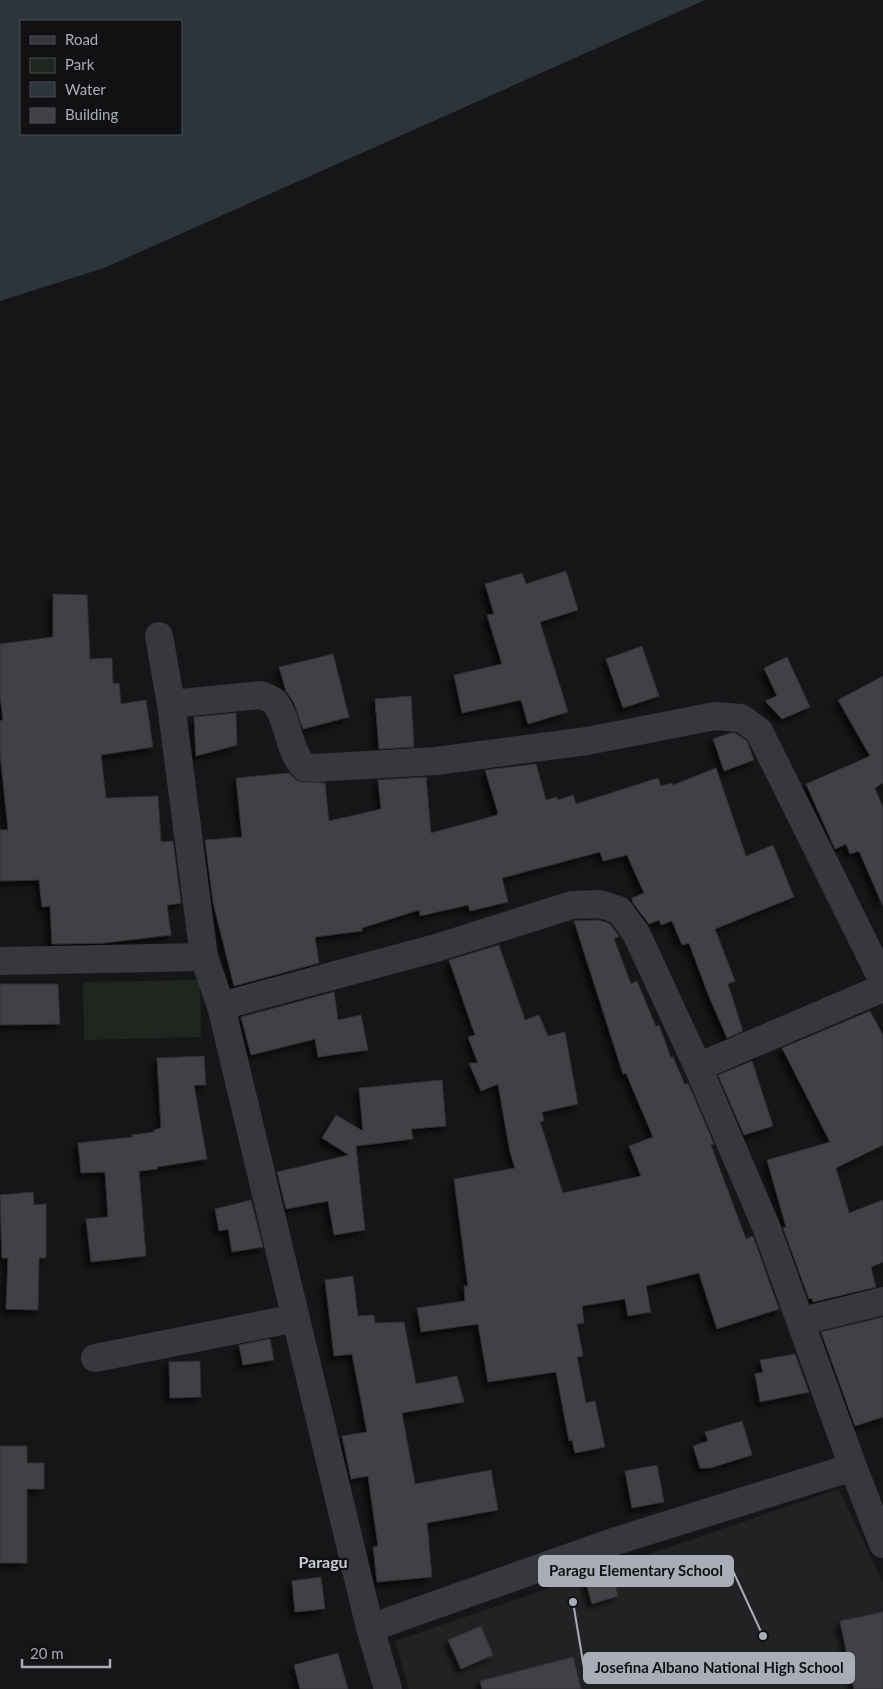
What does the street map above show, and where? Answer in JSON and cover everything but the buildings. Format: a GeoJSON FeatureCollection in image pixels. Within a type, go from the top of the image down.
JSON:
{"type":"FeatureCollection","features":[{"type":"Feature","properties":{"kind":"street"},"geometry":{"type":"LineString","coordinates":[[159,636],[171,704],[204,957],[220,1006],[370,1628],[388,1689]]}},
{"type":"Feature","properties":{"kind":"street"},"geometry":{"type":"LineString","coordinates":[[171,704],[261,695],[274,701],[284,720],[298,761],[304,767],[314,768],[436,761],[587,741],[716,716],[742,718],[759,731],[883,981]]}},
{"type":"Feature","properties":{"kind":"street"},"geometry":{"type":"LineString","coordinates":[[220,1006],[436,948],[572,905],[600,904],[619,910],[636,933],[698,1067],[768,1229],[853,1467],[883,1544]]}},
{"type":"Feature","properties":{"kind":"street"},"geometry":{"type":"LineString","coordinates":[[0,961],[204,957]]}},
{"type":"Feature","properties":{"kind":"street"},"geometry":{"type":"LineString","coordinates":[[698,1067],[883,988]]}},
{"type":"Feature","properties":{"kind":"street"},"geometry":{"type":"LineString","coordinates":[[802,1321],[883,1301]]}},
{"type":"Feature","properties":{"kind":"street"},"geometry":{"type":"LineString","coordinates":[[95,1358],[296,1318]]}},
{"type":"Feature","properties":{"kind":"street"},"geometry":{"type":"LineString","coordinates":[[370,1628],[616,1541],[853,1467]]}},
{"type":"Feature","properties":{"kind":"shaded area"},"geometry":{"type":"Polygon","coordinates":[[[839,1489],[883,1583],[883,1689],[409,1689],[395,1641],[839,1489]]]}},
{"type":"Feature","properties":{"kind":"green space"},"geometry":{"type":"Polygon","coordinates":[[[200,980],[201,1037],[84,1040],[83,982],[200,980]]]}},
{"type":"Feature","properties":{"kind":"water"},"geometry":{"type":"Polygon","coordinates":[[[0,0],[705,0],[104,268],[0,301],[0,0]]]}},
{"type":"Feature","properties":{"kind":"place","name":"Josefina Albano National High School"},"geometry":{"type":"Point","coordinates":[573,1602]}},
{"type":"Feature","properties":{"kind":"place","name":"Paragu Elementary School"},"geometry":{"type":"Point","coordinates":[763,1636]}},
{"type":"Feature","properties":{"kind":"district","name":"Paragu"},"geometry":{"type":"Point","coordinates":[323,1561]}}]}
